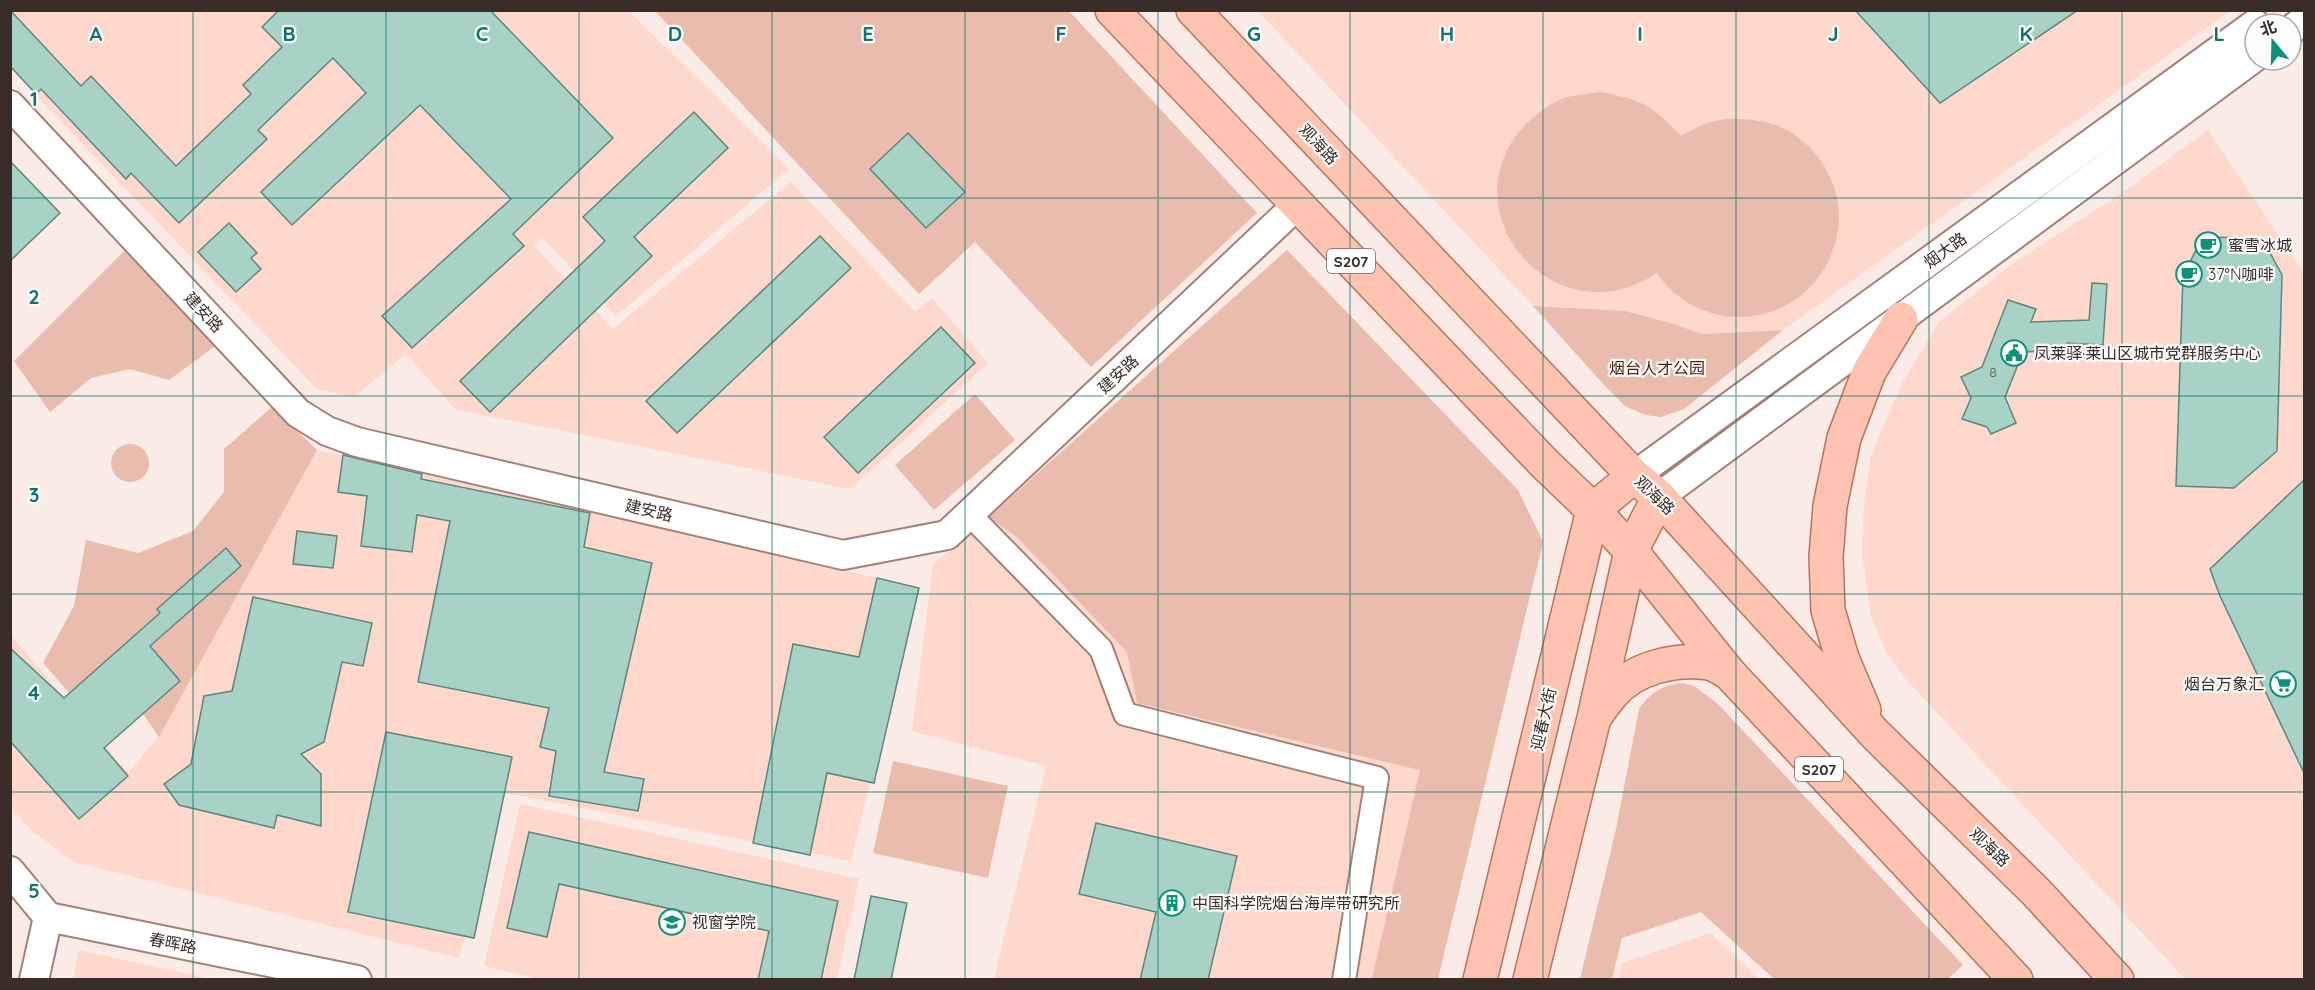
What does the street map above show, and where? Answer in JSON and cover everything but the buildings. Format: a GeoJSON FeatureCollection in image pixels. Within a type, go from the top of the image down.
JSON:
{"type":"FeatureCollection","features":[{"type":"Feature","properties":{"kind":"main road","name":"S207"},"geometry":{"type":"LineString","coordinates":[[1112,10],[1545,464],[1593,510],[1631,551],[1729,673],[2016,980]]}},
{"type":"Feature","properties":{"kind":"main road","name":"观海路"},"geometry":{"type":"LineString","coordinates":[[1193,10],[1634,476],[1659,497],[1875,734],[2037,893],[2117,980]]}},
{"type":"Feature","properties":{"kind":"main road"},"geometry":{"type":"LineString","coordinates":[[1875,734],[1842,658],[1828,610],[1827,547],[1830,506],[1844,438],[1869,372],[1901,319]]}},
{"type":"Feature","properties":{"kind":"main road"},"geometry":{"type":"LineString","coordinates":[[1593,510],[1634,476]]}},
{"type":"Feature","properties":{"kind":"main road"},"geometry":{"type":"LineString","coordinates":[[1530,980],[1594,718],[1631,551],[1659,497]]}},
{"type":"Feature","properties":{"kind":"main road","name":"迎春大街"},"geometry":{"type":"LineString","coordinates":[[1480,980],[1593,510]]}},
{"type":"Feature","properties":{"kind":"main road"},"geometry":{"type":"LineString","coordinates":[[1594,718],[1613,693],[1631,678],[1654,667],[1681,662],[1710,663],[1729,673]]}},
{"type":"Feature","properties":{"kind":"street","name":"烟大路"},"geometry":{"type":"LineString","coordinates":[[1634,476],[2243,33]]}},
{"type":"Feature","properties":{"kind":"street","name":"烟大路"},"geometry":{"type":"LineString","coordinates":[[1659,497],[2243,66]]}},
{"type":"Feature","properties":{"kind":"street","name":"建安路"},"geometry":{"type":"LineString","coordinates":[[10,105],[298,413],[327,431],[357,442],[843,555],[946,535],[970,515],[1297,205]]}},
{"type":"Feature","properties":{"kind":"street"},"geometry":{"type":"LineString","coordinates":[[970,515],[1101,649],[1125,714],[1377,778],[1344,980]]}},
{"type":"Feature","properties":{"kind":"street"},"geometry":{"type":"LineString","coordinates":[[10,871],[48,917],[34,980]]}},
{"type":"Feature","properties":{"kind":"street","name":"春晖路"},"geometry":{"type":"LineString","coordinates":[[48,917],[357,980]]}},
{"type":"Feature","properties":{"kind":"shaded area"},"geometry":{"type":"Polygon","coordinates":[[[11,11],[629,11],[789,169],[616,316],[543,238],[534,246],[613,329],[791,182],[915,312],[932,298],[988,363],[850,489],[455,409],[406,354],[354,397],[317,389],[11,69],[11,11]]]}},
{"type":"Feature","properties":{"kind":"shaded area"},"geometry":{"type":"Polygon","coordinates":[[[1258,11],[2230,11],[1783,330],[1702,334],[1625,311],[1533,306],[1258,11]]]}},
{"type":"Feature","properties":{"kind":"shaded area"},"geometry":{"type":"Polygon","coordinates":[[[2208,130],[2304,273],[2304,979],[2185,979],[1903,676],[1886,652],[1871,616],[1862,553],[1864,504],[1871,455],[1901,385],[1939,322],[2016,261],[2122,193],[2208,130]]]}},
{"type":"Feature","properties":{"kind":"shaded area","name":"中国科学院烟台海岸带研究所"},"geometry":{"type":"Polygon","coordinates":[[[1287,250],[1518,490],[1543,542],[1438,979],[994,979],[1046,766],[912,731],[933,565],[1287,250]]]}},
{"type":"Feature","properties":{"kind":"shaded area"},"geometry":{"type":"Polygon","coordinates":[[[317,450],[917,587],[851,861],[505,793],[459,958],[74,862],[30,829],[11,807],[10,634],[128,773],[159,736],[317,450]]]}},
{"type":"Feature","properties":{"kind":"shaded area","name":"视窗学院"},"geometry":{"type":"Polygon","coordinates":[[[520,804],[859,879],[837,979],[545,980],[484,966],[520,804]]]}},
{"type":"Feature","properties":{"kind":"shaded area"},"geometry":{"type":"Polygon","coordinates":[[[1710,933],[1760,979],[1618,979],[1622,963],[1710,933]]]}},
{"type":"Feature","properties":{"kind":"shaded area"},"geometry":{"type":"Polygon","coordinates":[[[79,950],[212,979],[73,979],[79,950]]]}},
{"type":"Feature","properties":{"kind":"green space"},"geometry":{"type":"Polygon","coordinates":[[[655,11],[1069,11],[1257,213],[1091,367],[975,242],[919,294],[655,11]]]}},
{"type":"Feature","properties":{"kind":"green space"},"geometry":{"type":"Polygon","coordinates":[[[1599,92],[1625,97],[1645,105],[1662,117],[1681,136],[1712,122],[1739,119],[1775,125],[1802,140],[1813,151],[1830,177],[1838,205],[1838,233],[1829,259],[1814,282],[1793,301],[1767,313],[1737,317],[1725,316],[1691,305],[1672,291],[1657,273],[1619,290],[1582,291],[1549,279],[1523,257],[1505,228],[1497,194],[1503,159],[1525,125],[1544,109],[1567,97],[1599,92]]]}},
{"type":"Feature","properties":{"kind":"green space"},"geometry":{"type":"Polygon","coordinates":[[[126,249],[218,344],[169,380],[130,369],[91,378],[50,412],[14,361],[126,249]]]}},
{"type":"Feature","properties":{"kind":"green space"},"geometry":{"type":"Polygon","coordinates":[[[1287,250],[1518,490],[1543,542],[1438,979],[1372,979],[1420,770],[1137,703],[1127,652],[1018,538],[989,517],[1287,250]]]}},
{"type":"Feature","properties":{"kind":"green space","name":"烟台人才公园"},"geometry":{"type":"Polygon","coordinates":[[[1533,306],[1625,311],[1702,334],[1783,330],[1684,409],[1661,417],[1645,415],[1625,406],[1533,306]]]}},
{"type":"Feature","properties":{"kind":"green space"},"geometry":{"type":"Polygon","coordinates":[[[975,394],[1015,440],[934,510],[895,465],[975,394]]]}},
{"type":"Feature","properties":{"kind":"green space"},"geometry":{"type":"Polygon","coordinates":[[[272,407],[317,450],[159,737],[143,714],[111,741],[43,663],[74,606],[86,540],[138,553],[193,531],[224,492],[224,449],[272,407]]]}},
{"type":"Feature","properties":{"kind":"green space"},"geometry":{"type":"Polygon","coordinates":[[[130,444],[143,450],[149,463],[143,476],[130,482],[117,476],[111,463],[117,450],[130,444]]]}},
{"type":"Feature","properties":{"kind":"green space"},"geometry":{"type":"Polygon","coordinates":[[[1683,683],[1694,686],[1718,704],[1963,965],[1948,979],[1774,979],[1701,912],[1622,938],[1612,979],[1580,979],[1616,829],[1639,709],[1658,690],[1683,683]]]}},
{"type":"Feature","properties":{"kind":"green space"},"geometry":{"type":"Polygon","coordinates":[[[893,761],[1008,786],[988,878],[873,853],[893,761]]]}},
{"type":"Feature","properties":{"kind":"place","name":"蜜雪冰城"},"geometry":{"type":"Point","coordinates":[2208,245]}},
{"type":"Feature","properties":{"kind":"place","name":"37°N咖啡"},"geometry":{"type":"Point","coordinates":[2189,274]}},
{"type":"Feature","properties":{"kind":"place","name":"凤莱驿·莱山区城市党群服务中心"},"geometry":{"type":"Point","coordinates":[2014,353]}},
{"type":"Feature","properties":{"kind":"place","name":"烟台万象汇"},"geometry":{"type":"Point","coordinates":[2283,684]}},
{"type":"Feature","properties":{"kind":"place","name":"中国科学院烟台海岸带研究所"},"geometry":{"type":"Point","coordinates":[1172,903]}},
{"type":"Feature","properties":{"kind":"place","name":"视窗学院"},"geometry":{"type":"Point","coordinates":[672,922]}}]}
